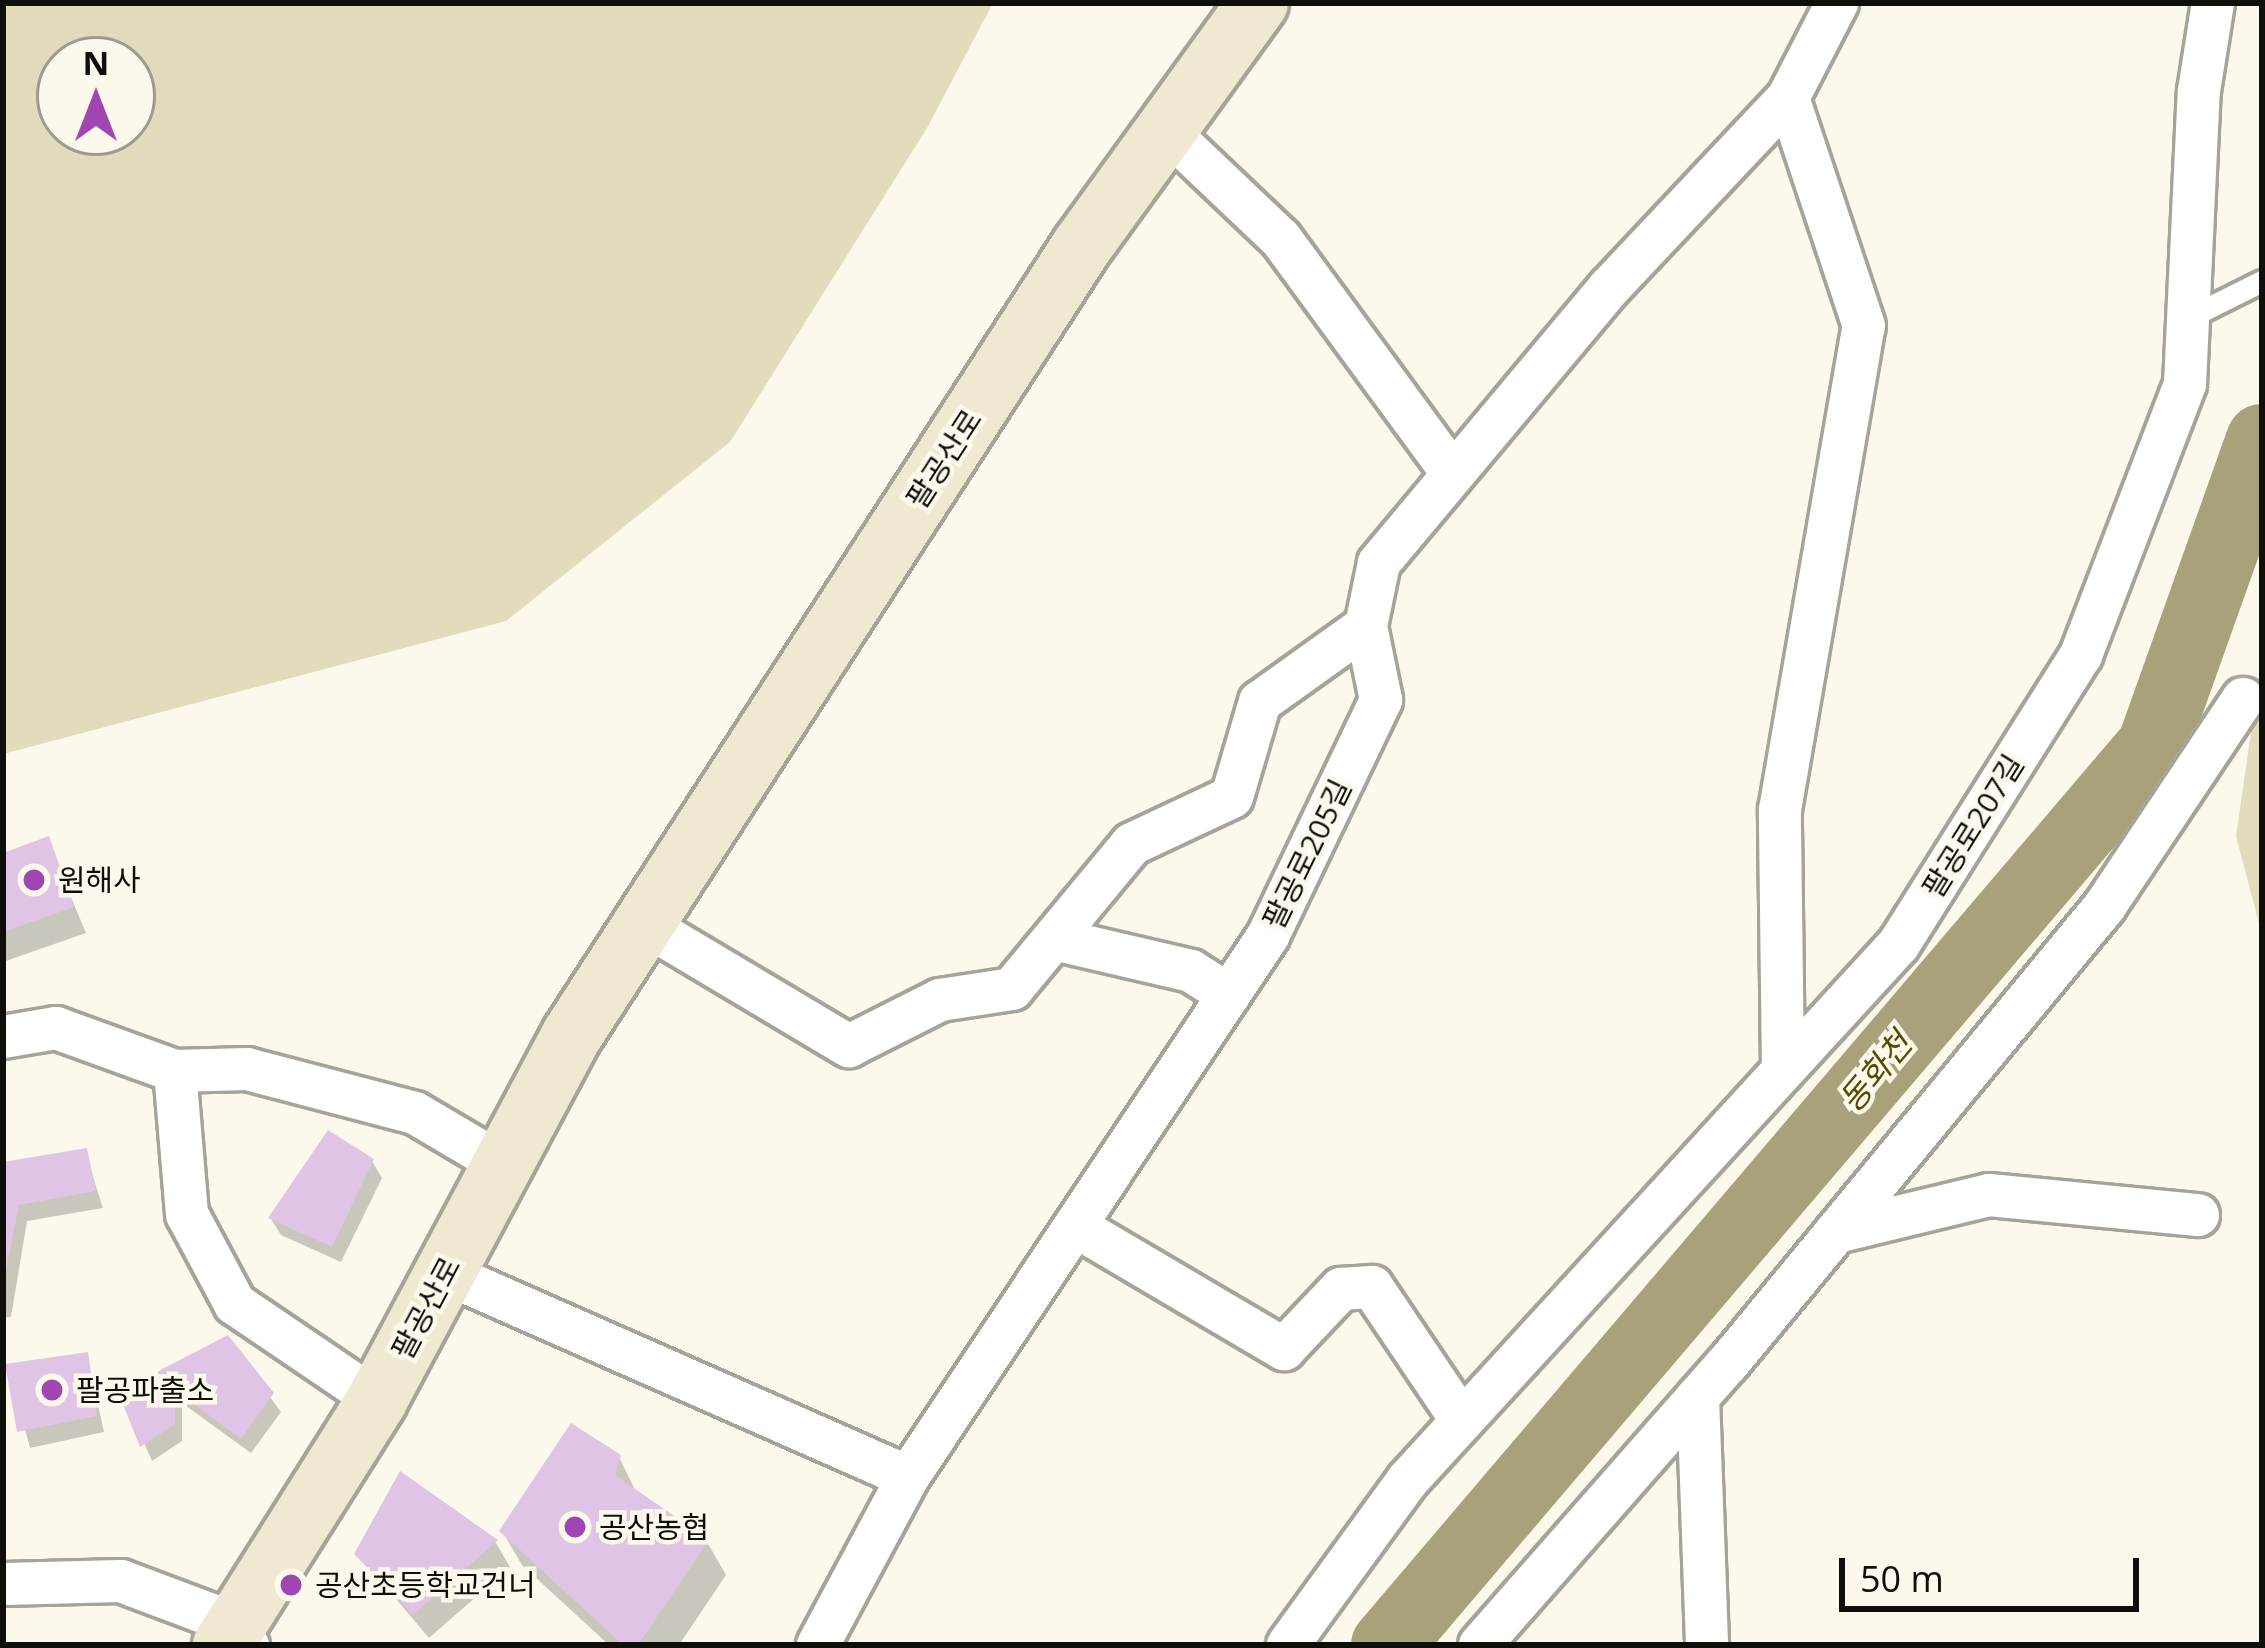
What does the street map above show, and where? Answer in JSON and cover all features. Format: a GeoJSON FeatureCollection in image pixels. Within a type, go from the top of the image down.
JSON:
{"type":"FeatureCollection","features":[{"type":"Feature","properties":{"kind":"main road","name":"팔공산로"},"geometry":{"type":"LineString","coordinates":[[235,1638],[376,1400],[502,1165],[644,924],[1082,246],[1258,3]]}},
{"type":"Feature","properties":{"kind":"street","name":"팔공로205길"},"geometry":{"type":"LineString","coordinates":[[818,1645],[908,1477],[1268,936],[1381,700],[1366,626],[1379,563],[1451,471],[1788,98],[1837,3]]}},
{"type":"Feature","properties":{"kind":"street","name":"팔공로207길"},"geometry":{"type":"LineString","coordinates":[[1288,1645],[1407,1481],[1899,944],[2081,655],[2185,385],[2199,91],[2213,3]]}},
{"type":"Feature","properties":{"kind":"street"},"geometry":{"type":"LineString","coordinates":[[1783,1070],[1780,810],[1864,326],[1788,98]]}},
{"type":"Feature","properties":{"kind":"street"},"geometry":{"type":"LineString","coordinates":[[1166,130],[1281,239],[1451,471]]}},
{"type":"Feature","properties":{"kind":"street"},"geometry":{"type":"LineString","coordinates":[[644,924],[849,1046],[940,1000],[1012,989],[1132,844],[1232,797],[1260,702],[1366,626]]}},
{"type":"Feature","properties":{"kind":"street"},"geometry":{"type":"LineString","coordinates":[[1480,1645],[1698,1397],[2105,907],[2243,699]]}},
{"type":"Feature","properties":{"kind":"street"},"geometry":{"type":"LineString","coordinates":[[1054,939],[1191,971],[1228,995]]}},
{"type":"Feature","properties":{"kind":"street"},"geometry":{"type":"LineString","coordinates":[[3,1037],[56,1028],[175,1071],[247,1070],[415,1112],[502,1165]]}},
{"type":"Feature","properties":{"kind":"street"},"geometry":{"type":"LineString","coordinates":[[175,1071],[188,1214],[236,1304],[376,1400]]}},
{"type":"Feature","properties":{"kind":"street"},"geometry":{"type":"LineString","coordinates":[[1836,1232],[1988,1195],[2198,1214]]}},
{"type":"Feature","properties":{"kind":"street"},"geometry":{"type":"LineString","coordinates":[[1075,1226],[1284,1349],[1341,1289],[1372,1287],[1462,1420]]}},
{"type":"Feature","properties":{"kind":"street"},"geometry":{"type":"LineString","coordinates":[[445,1273],[908,1477]]}},
{"type":"Feature","properties":{"kind":"street"},"geometry":{"type":"LineString","coordinates":[[1698,1397],[1707,1645]]}},
{"type":"Feature","properties":{"kind":"street"},"geometry":{"type":"LineString","coordinates":[[3,1584],[121,1581],[235,1638]]}},
{"type":"Feature","properties":{"kind":"lane"},"geometry":{"type":"LineString","coordinates":[[2188,318],[2262,281]]}},
{"type":"Feature","properties":{"kind":"shaded area"},"geometry":{"type":"Polygon","coordinates":[[[3,3],[993,3],[927,128],[730,442],[506,621],[3,754],[3,3]]]}},
{"type":"Feature","properties":{"kind":"shaded area"},"geometry":{"type":"Polygon","coordinates":[[[2262,656],[2262,935],[2236,836],[2262,656]]]}},
{"type":"Feature","properties":{"kind":"building","name":"원해사"},"geometry":{"type":"Polygon","coordinates":[[[49,836],[74,907],[3,932],[3,853],[49,836]]]}},
{"type":"Feature","properties":{"kind":"building"},"geometry":{"type":"Polygon","coordinates":[[[328,1130],[374,1159],[332,1247],[268,1218],[328,1130]]]}},
{"type":"Feature","properties":{"kind":"building"},"geometry":{"type":"Polygon","coordinates":[[[87,1148],[96,1191],[19,1205],[3,1285],[3,1162],[87,1148]]]}},
{"type":"Feature","properties":{"kind":"building"},"geometry":{"type":"Polygon","coordinates":[[[228,1335],[274,1393],[241,1439],[175,1390],[175,1424],[140,1447],[118,1392],[228,1335]]]}},
{"type":"Feature","properties":{"kind":"building","name":"팔공파출소"},"geometry":{"type":"Polygon","coordinates":[[[88,1352],[97,1416],[17,1432],[5,1364],[88,1352]]]}},
{"type":"Feature","properties":{"kind":"building"},"geometry":{"type":"Polygon","coordinates":[[[571,1423],[621,1455],[615,1475],[709,1540],[638,1645],[623,1645],[499,1531],[571,1423]]]}},
{"type":"Feature","properties":{"kind":"building"},"geometry":{"type":"Polygon","coordinates":[[[400,1471],[498,1540],[413,1615],[354,1554],[400,1471]]]}},
{"type":"Feature","properties":{"kind":"waterway","name":"동화천"},"geometry":{"type":"LineString","coordinates":[[1387,1645],[2153,746],[2262,440]]}},
{"type":"Feature","properties":{"kind":"place","name":"원해사"},"geometry":{"type":"Point","coordinates":[34,880]}},
{"type":"Feature","properties":{"kind":"place","name":"팔공파출소"},"geometry":{"type":"Point","coordinates":[52,1390]}},
{"type":"Feature","properties":{"kind":"place","name":"공산농협"},"geometry":{"type":"Point","coordinates":[575,1527]}},
{"type":"Feature","properties":{"kind":"place","name":"공산초등학교건너"},"geometry":{"type":"Point","coordinates":[291,1585]}}]}
